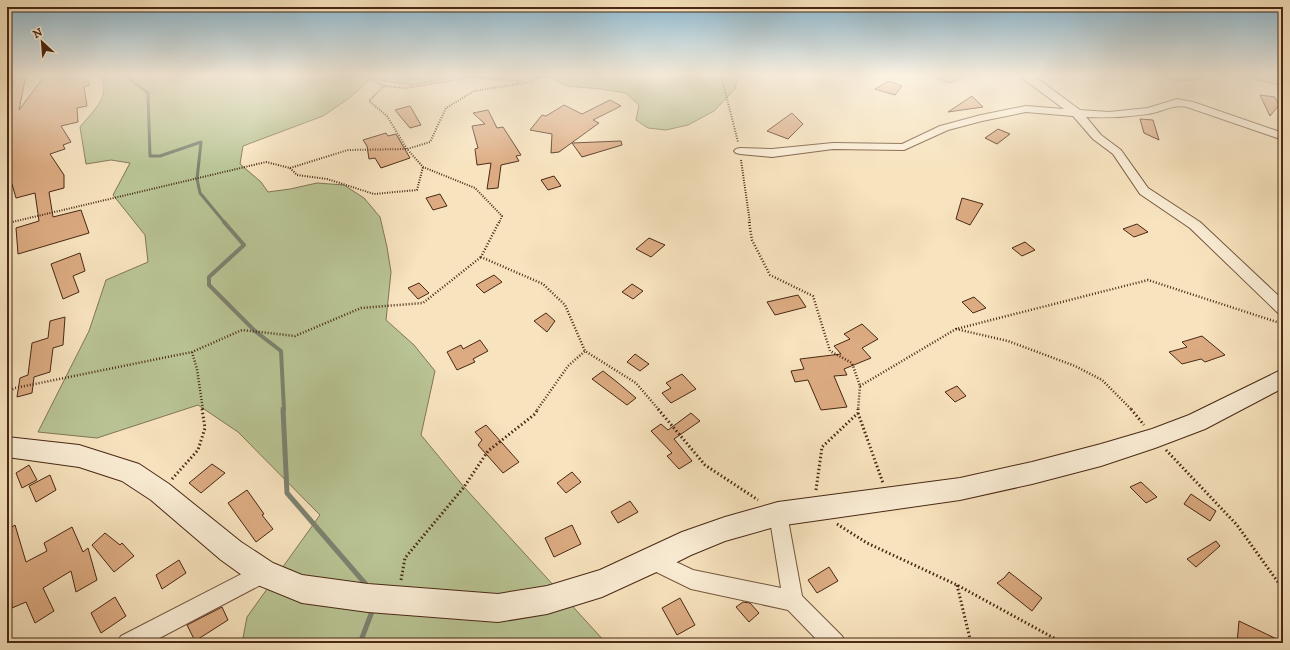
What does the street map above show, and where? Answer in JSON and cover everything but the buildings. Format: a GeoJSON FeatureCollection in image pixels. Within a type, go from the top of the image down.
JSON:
{"type":"FeatureCollection","features":[{"type":"Feature","properties":{"kind":"street"},"geometry":{"type":"LineString","coordinates":[[1067,105],[1076,112],[1097,137],[1117,152],[1144,191],[1195,225],[1283,309]]}},
{"type":"Feature","properties":{"kind":"street"},"geometry":{"type":"LineString","coordinates":[[740,151],[772,153],[833,146],[904,147],[944,128],[981,118],[1026,109],[1109,115],[1149,111],[1167,105]]}},
{"type":"Feature","properties":{"kind":"street"},"geometry":{"type":"LineString","coordinates":[[1193,105],[1283,137]]}},
{"type":"Feature","properties":{"kind":"street"},"geometry":{"type":"LineString","coordinates":[[7,446],[79,456],[130,472],[160,492],[231,551],[263,573],[302,589],[368,598],[498,608],[554,598],[602,583],[682,545],[718,532],[778,514],[960,489],[1032,473],[1101,455],[1155,438],[1197,422],[1283,378]]}},
{"type":"Feature","properties":{"kind":"street"},"geometry":{"type":"LineString","coordinates":[[778,514],[794,601]]}},
{"type":"Feature","properties":{"kind":"street"},"geometry":{"type":"LineString","coordinates":[[653,560],[691,579],[794,601],[835,643]]}},
{"type":"Feature","properties":{"kind":"street"},"geometry":{"type":"LineString","coordinates":[[128,643],[263,573]]}},
{"type":"Feature","properties":{"kind":"path"},"geometry":{"type":"LineString","coordinates":[[7,392],[15,388],[192,352],[242,330],[295,336],[361,308],[423,303],[481,257],[502,216],[475,188],[424,167],[407,149],[387,116],[375,105]]}},
{"type":"Feature","properties":{"kind":"path"},"geometry":{"type":"LineString","coordinates":[[290,168],[348,150],[407,149],[430,142],[446,108],[450,105]]}},
{"type":"Feature","properties":{"kind":"path"},"geometry":{"type":"LineString","coordinates":[[728,105],[740,151],[752,240],[770,275],[813,296],[830,351],[852,363],[860,386],[858,413],[888,500]]}},
{"type":"Feature","properties":{"kind":"path"},"geometry":{"type":"LineString","coordinates":[[7,223],[266,162],[290,168],[297,175],[327,179],[374,194],[417,190],[424,167]]}},
{"type":"Feature","properties":{"kind":"path"},"geometry":{"type":"LineString","coordinates":[[481,257],[543,284],[565,305],[585,351],[636,383],[705,465],[778,514]]}},
{"type":"Feature","properties":{"kind":"path"},"geometry":{"type":"LineString","coordinates":[[860,386],[956,329],[1148,280],[1283,324]]}},
{"type":"Feature","properties":{"kind":"path"},"geometry":{"type":"LineString","coordinates":[[956,329],[1008,341],[1076,366],[1102,380],[1123,400],[1155,438],[1237,525],[1283,589]]}},
{"type":"Feature","properties":{"kind":"path"},"geometry":{"type":"LineString","coordinates":[[398,600],[405,558],[464,487],[488,451],[535,414],[568,366],[585,351]]}},
{"type":"Feature","properties":{"kind":"path"},"geometry":{"type":"LineString","coordinates":[[160,492],[198,450],[205,428],[197,369],[192,352]]}},
{"type":"Feature","properties":{"kind":"path"},"geometry":{"type":"LineString","coordinates":[[858,413],[822,447],[813,508],[867,543],[957,585],[1063,643]]}},
{"type":"Feature","properties":{"kind":"path"},"geometry":{"type":"LineString","coordinates":[[957,585],[971,643]]}},
{"type":"Feature","properties":{"kind":"green space"},"geometry":{"type":"Polygon","coordinates":[[[97,105],[339,105],[323,116],[243,146],[240,164],[261,182],[268,192],[317,183],[344,185],[364,198],[380,217],[391,272],[386,320],[414,345],[435,371],[421,435],[464,487],[606,643],[242,643],[247,617],[320,515],[238,432],[198,405],[97,438],[38,432],[89,331],[106,280],[148,262],[145,235],[113,195],[130,163],[111,160],[86,164],[80,127],[97,105]]]}},
{"type":"Feature","properties":{"kind":"green space"},"geometry":{"type":"Polygon","coordinates":[[[639,105],[719,105],[714,111],[688,125],[666,130],[648,128],[636,120],[639,105]]]}},
{"type":"Feature","properties":{"kind":"waterway"},"geometry":{"type":"LineString","coordinates":[[148,105],[150,156],[160,156],[201,142],[197,179],[200,193],[225,223]]}},
{"type":"Feature","properties":{"kind":"waterway"},"geometry":{"type":"LineString","coordinates":[[224,222],[244,245],[209,277],[209,285],[255,331],[281,351],[284,410]]}},
{"type":"Feature","properties":{"kind":"waterway"},"geometry":{"type":"LineString","coordinates":[[283,409],[287,493],[369,588]]}},
{"type":"Feature","properties":{"kind":"waterway"},"geometry":{"type":"LineString","coordinates":[[360,643],[373,609]]}}]}
